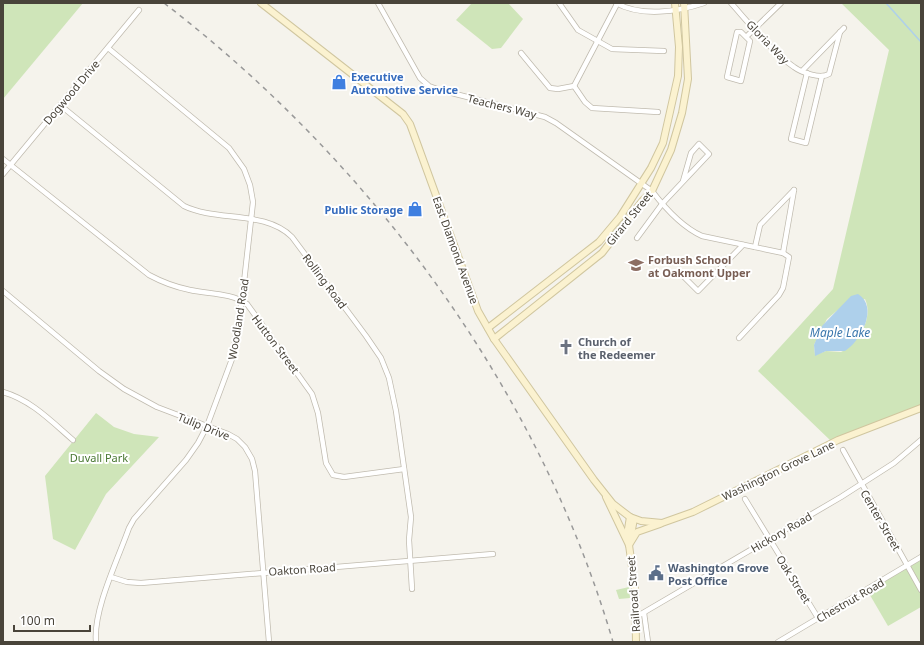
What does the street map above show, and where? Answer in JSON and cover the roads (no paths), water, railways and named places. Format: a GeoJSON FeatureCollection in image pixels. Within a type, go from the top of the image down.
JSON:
{"type":"FeatureCollection","features":[{"type":"Feature","properties":{"kind":"street","name":"East Diamond Avenue"},"geometry":{"type":"LineString","coordinates":[[261,3],[403,114],[410,124],[478,311],[494,339],[604,494],[613,504],[632,518]]}},
{"type":"Feature","properties":{"kind":"street","name":"Teachers Way"},"geometry":{"type":"LineString","coordinates":[[378,3],[420,78],[429,86],[545,117],[562,127],[642,183],[652,191],[662,204],[694,232],[785,254]]}},
{"type":"Feature","properties":{"kind":"street"},"geometry":{"type":"LineString","coordinates":[[559,3],[578,30],[596,42],[612,49],[625,51],[664,51]]}},
{"type":"Feature","properties":{"kind":"street"},"geometry":{"type":"LineString","coordinates":[[574,86],[616,3],[641,12],[704,3]]}},
{"type":"Feature","properties":{"kind":"street","name":"Gloria Way"},"geometry":{"type":"LineString","coordinates":[[731,3],[788,63],[804,72],[822,76]]}},
{"type":"Feature","properties":{"kind":"street"},"geometry":{"type":"LineString","coordinates":[[746,37],[781,3]]}},
{"type":"Feature","properties":{"kind":"street","name":"Girard Street"},"geometry":{"type":"LineString","coordinates":[[494,339],[602,253],[652,191],[671,150],[682,113],[688,79],[685,5]]}},
{"type":"Feature","properties":{"kind":"street","name":"Girard Street"},"geometry":{"type":"LineString","coordinates":[[488,328],[599,242],[620,217],[642,183],[663,143],[678,76],[679,47],[675,6]]}},
{"type":"Feature","properties":{"kind":"street","name":"Dogwood Drive"},"geometry":{"type":"LineString","coordinates":[[3,174],[139,10]]}},
{"type":"Feature","properties":{"kind":"street"},"geometry":{"type":"LineString","coordinates":[[840,32],[831,70],[827,76],[822,76],[806,143],[791,139],[804,72],[840,32],[844,28]]}},
{"type":"Feature","properties":{"kind":"street"},"geometry":{"type":"LineString","coordinates":[[737,32],[740,32],[746,37],[750,41],[740,81],[727,77],[737,32]]}},
{"type":"Feature","properties":{"kind":"street","name":"Woodland Road"},"geometry":{"type":"LineString","coordinates":[[96,642],[96,627],[99,612],[134,520],[186,460],[207,426],[232,359],[242,300],[253,202],[250,185],[244,169],[235,154],[108,48]]}},
{"type":"Feature","properties":{"kind":"street"},"geometry":{"type":"LineString","coordinates":[[521,53],[550,88],[558,89],[574,86]]}},
{"type":"Feature","properties":{"kind":"street"},"geometry":{"type":"LineString","coordinates":[[574,86],[585,102],[592,108],[658,112]]}},
{"type":"Feature","properties":{"kind":"street","name":"Rolling Road"},"geometry":{"type":"LineString","coordinates":[[60,105],[184,206],[205,214],[251,220],[275,225],[284,229],[292,237],[366,336],[380,358],[389,378],[396,411],[411,517],[408,540],[412,589]]}},
{"type":"Feature","properties":{"kind":"street"},"geometry":{"type":"LineString","coordinates":[[637,238],[662,204],[709,154],[699,144],[690,153],[683,181]]}},
{"type":"Feature","properties":{"kind":"street"},"geometry":{"type":"LineString","coordinates":[[3,158],[149,275],[177,287],[242,300]]}},
{"type":"Feature","properties":{"kind":"street"},"geometry":{"type":"LineString","coordinates":[[739,338],[779,295],[783,288],[790,260],[785,254],[794,190],[760,225],[755,247]]}},
{"type":"Feature","properties":{"kind":"street"},"geometry":{"type":"LineString","coordinates":[[680,273],[698,291],[743,245]]}},
{"type":"Feature","properties":{"kind":"street","name":"Tulip Drive"},"geometry":{"type":"LineString","coordinates":[[3,292],[99,371],[124,389],[157,408],[207,426],[237,439],[245,447],[252,459],[255,471],[269,642]]}},
{"type":"Feature","properties":{"kind":"street","name":"Hutton Street"},"geometry":{"type":"LineString","coordinates":[[242,300],[312,394],[318,413],[326,463],[329,472],[338,478],[344,478],[404,469]]}},
{"type":"Feature","properties":{"kind":"street"},"geometry":{"type":"LineString","coordinates":[[3,392],[16,396],[30,404],[73,440]]}},
{"type":"Feature","properties":{"kind":"street","name":"Washington Grove Lane"},"geometry":{"type":"LineString","coordinates":[[632,518],[662,523],[693,512],[838,440],[921,408]]}},
{"type":"Feature","properties":{"kind":"street","name":"Hickory Road"},"geometry":{"type":"LineString","coordinates":[[636,617],[861,484],[894,463],[921,440]]}},
{"type":"Feature","properties":{"kind":"street","name":"Center Street"},"geometry":{"type":"LineString","coordinates":[[843,450],[921,590]]}},
{"type":"Feature","properties":{"kind":"street"},"geometry":{"type":"LineString","coordinates":[[604,494],[628,543],[637,532],[662,523]]}},
{"type":"Feature","properties":{"kind":"street","name":"Oak Street"},"geometry":{"type":"LineString","coordinates":[[745,499],[818,618]]}},
{"type":"Feature","properties":{"kind":"street","name":"Railroad Street"},"geometry":{"type":"LineString","coordinates":[[632,518],[628,543],[635,589],[636,642]]}},
{"type":"Feature","properties":{"kind":"street","name":"Oakton Road"},"geometry":{"type":"LineString","coordinates":[[111,578],[127,582],[141,583],[493,554]]}},
{"type":"Feature","properties":{"kind":"street","name":"Chestnut Road"},"geometry":{"type":"LineString","coordinates":[[778,642],[921,557]]}},
{"type":"Feature","properties":{"kind":"street"},"geometry":{"type":"LineString","coordinates":[[644,612],[648,642]]}},
{"type":"Feature","properties":{"kind":"water","name":"Maple Lake"},"geometry":{"type":"Polygon","coordinates":[[[858,294],[864,300],[867,307],[867,315],[862,332],[857,340],[845,351],[826,351],[815,356],[814,345],[822,326],[851,296],[858,294]]]}},
{"type":"Feature","properties":{"kind":"waterway"},"geometry":{"type":"LineString","coordinates":[[886,3],[921,42]]}},
{"type":"Feature","properties":{"kind":"railway"},"geometry":{"type":"LineString","coordinates":[[164,3],[240,66],[312,135],[378,209],[439,288],[493,371],[541,458],[581,548],[613,642]]}},
{"type":"Feature","properties":{"kind":"place","name":"Executive Automotive Service"},"geometry":{"type":"Point","coordinates":[339,82]}},
{"type":"Feature","properties":{"kind":"place","name":"Public Storage"},"geometry":{"type":"Point","coordinates":[415,209]}},
{"type":"Feature","properties":{"kind":"place","name":"Forbush School at Oakmont Upper"},"geometry":{"type":"Point","coordinates":[636,265]}},
{"type":"Feature","properties":{"kind":"place","name":"Church of the Redeemer"},"geometry":{"type":"Point","coordinates":[566,347]}},
{"type":"Feature","properties":{"kind":"place","name":"Washington Grove Post Office"},"geometry":{"type":"Point","coordinates":[656,573]}},
{"type":"Feature","properties":{"kind":"park label","name":"Duvall Park"},"geometry":{"type":"Point","coordinates":[99,457]}}]}
